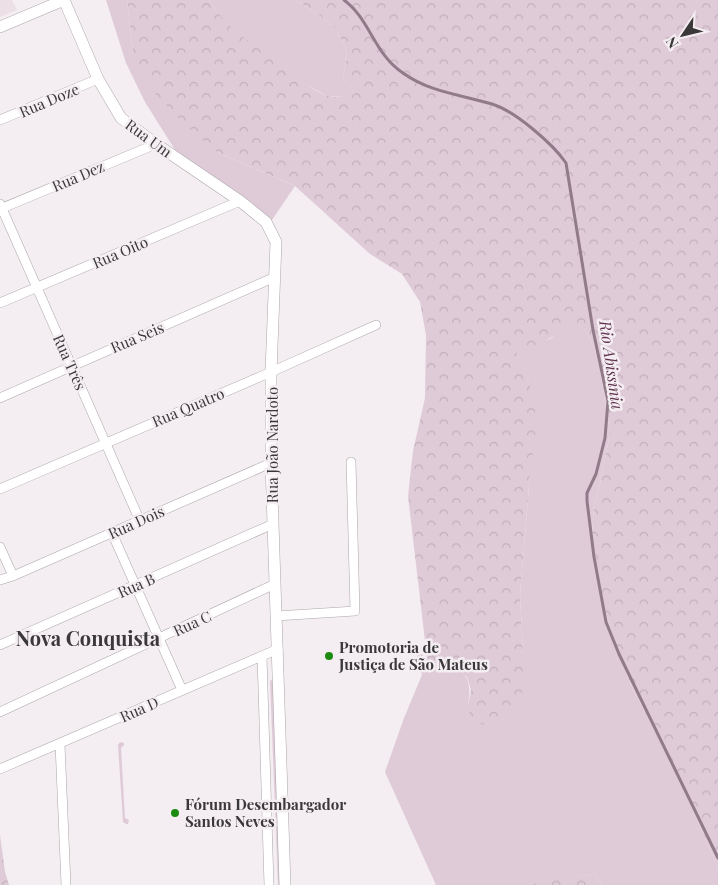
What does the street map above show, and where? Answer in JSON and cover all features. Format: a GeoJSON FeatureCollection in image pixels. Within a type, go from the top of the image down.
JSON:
{"type":"FeatureCollection","features":[{"type":"Feature","properties":{"kind":"street"},"geometry":{"type":"LineString","coordinates":[[0,27],[64,0]]}},
{"type":"Feature","properties":{"kind":"street","name":"Rua Um"},"geometry":{"type":"LineString","coordinates":[[64,0],[98,79],[121,118],[240,201],[266,222],[276,242]]}},
{"type":"Feature","properties":{"kind":"street","name":"Rua Doze"},"geometry":{"type":"LineString","coordinates":[[0,120],[98,79]]}},
{"type":"Feature","properties":{"kind":"street","name":"Rua Dez"},"geometry":{"type":"LineString","coordinates":[[1,207],[156,144]]}},
{"type":"Feature","properties":{"kind":"street","name":"Rua Oito"},"geometry":{"type":"LineString","coordinates":[[0,303],[240,201]]}},
{"type":"Feature","properties":{"kind":"street","name":"Rua Três"},"geometry":{"type":"LineString","coordinates":[[1,207],[140,521]]}},
{"type":"Feature","properties":{"kind":"street","name":"Rua João Nardoto"},"geometry":{"type":"LineString","coordinates":[[276,242],[271,372],[271,463],[285,885]]}},
{"type":"Feature","properties":{"kind":"street","name":"Rua Seis"},"geometry":{"type":"LineString","coordinates":[[0,398],[275,277]]}},
{"type":"Feature","properties":{"kind":"street","name":"Rua Quatro"},"geometry":{"type":"LineString","coordinates":[[0,489],[376,325]]}},
{"type":"Feature","properties":{"kind":"street"},"geometry":{"type":"LineString","coordinates":[[276,616],[355,611],[351,462]]}},
{"type":"Feature","properties":{"kind":"street","name":"Rua Dois"},"geometry":{"type":"LineString","coordinates":[[0,580],[271,463]]}},
{"type":"Feature","properties":{"kind":"street","name":"Rua B"},"geometry":{"type":"LineString","coordinates":[[0,645],[273,524]]}},
{"type":"Feature","properties":{"kind":"street"},"geometry":{"type":"LineString","coordinates":[[112,533],[182,690]]}},
{"type":"Feature","properties":{"kind":"street"},"geometry":{"type":"LineString","coordinates":[[0,547],[13,576]]}},
{"type":"Feature","properties":{"kind":"street","name":"Rua C"},"geometry":{"type":"LineString","coordinates":[[0,712],[275,584]]}},
{"type":"Feature","properties":{"kind":"street","name":"Rua D"},"geometry":{"type":"LineString","coordinates":[[0,769],[278,649]]}},
{"type":"Feature","properties":{"kind":"street"},"geometry":{"type":"LineString","coordinates":[[262,656],[269,885]]}},
{"type":"Feature","properties":{"kind":"street"},"geometry":{"type":"LineString","coordinates":[[60,744],[66,885]]}},
{"type":"Feature","properties":{"kind":"shaded area"},"geometry":{"type":"Polygon","coordinates":[[[0,0],[12,0],[17,10],[0,17],[0,0]]]}},
{"type":"Feature","properties":{"kind":"green space"},"geometry":{"type":"Polygon","coordinates":[[[106,0],[127,0],[133,53],[217,152],[295,186],[272,220],[177,153],[145,102],[126,63],[106,0]]]}},
{"type":"Feature","properties":{"kind":"green space"},"geometry":{"type":"Polygon","coordinates":[[[127,0],[209,0],[225,21],[243,37],[313,89],[325,95],[336,97],[355,94],[343,78],[347,57],[345,46],[334,27],[295,0],[718,0],[718,871],[679,777],[630,683],[613,638],[594,570],[592,536],[594,505],[610,433],[598,356],[585,329],[577,327],[564,330],[538,346],[516,352],[530,386],[537,421],[530,475],[520,594],[523,655],[522,703],[492,727],[471,721],[468,706],[471,690],[467,677],[456,669],[442,667],[427,658],[408,496],[413,451],[425,398],[426,335],[420,302],[402,274],[370,254],[295,186],[217,152],[185,125],[149,87],[133,53],[127,0]]]}},
{"type":"Feature","properties":{"kind":"green space"},"geometry":{"type":"Polygon","coordinates":[[[209,0],[295,0],[319,15],[334,27],[345,46],[347,57],[343,78],[356,95],[346,97],[327,96],[301,82],[285,67],[240,37],[224,22],[209,0]]]}},
{"type":"Feature","properties":{"kind":"green space"},"geometry":{"type":"Polygon","coordinates":[[[577,326],[585,329],[598,356],[610,433],[594,505],[592,536],[594,570],[613,638],[630,683],[679,777],[714,859],[718,871],[718,885],[602,885],[594,874],[532,885],[436,885],[385,772],[422,675],[415,649],[437,664],[456,669],[465,675],[469,684],[468,706],[523,655],[520,594],[530,475],[530,386],[515,351],[550,339],[560,330],[577,326]]]}},
{"type":"Feature","properties":{"kind":"green space"},"geometry":{"type":"Polygon","coordinates":[[[270,680],[273,681],[281,885],[278,885],[270,680]]]}},
{"type":"Feature","properties":{"kind":"green space"},"geometry":{"type":"Polygon","coordinates":[[[120,742],[124,743],[121,748],[125,818],[129,820],[128,824],[123,822],[118,745],[120,742]]]}},
{"type":"Feature","properties":{"kind":"green space"},"geometry":{"type":"Polygon","coordinates":[[[0,835],[5,872],[9,885],[0,885],[0,835]]]}},
{"type":"Feature","properties":{"kind":"green space"},"geometry":{"type":"Polygon","coordinates":[[[594,874],[602,885],[532,885],[532,884],[594,874]]]}},
{"type":"Feature","properties":{"kind":"waterway","name":"Rio Abissínia"},"geometry":{"type":"LineString","coordinates":[[344,0],[360,17],[385,56],[403,73],[435,89],[501,108],[533,129],[566,163],[593,330],[608,401],[605,438],[596,474],[587,493],[594,557],[606,622],[619,654],[718,858]]}},
{"type":"Feature","properties":{"kind":"place","name":"Promotoria de Justiça de São Mateus"},"geometry":{"type":"Point","coordinates":[329,656]}},
{"type":"Feature","properties":{"kind":"place","name":"Fórum Desembargador Santos Neves"},"geometry":{"type":"Point","coordinates":[175,813]}},
{"type":"Feature","properties":{"kind":"district","name":"Nova Conquista"},"geometry":{"type":"Point","coordinates":[88,637]}}]}
